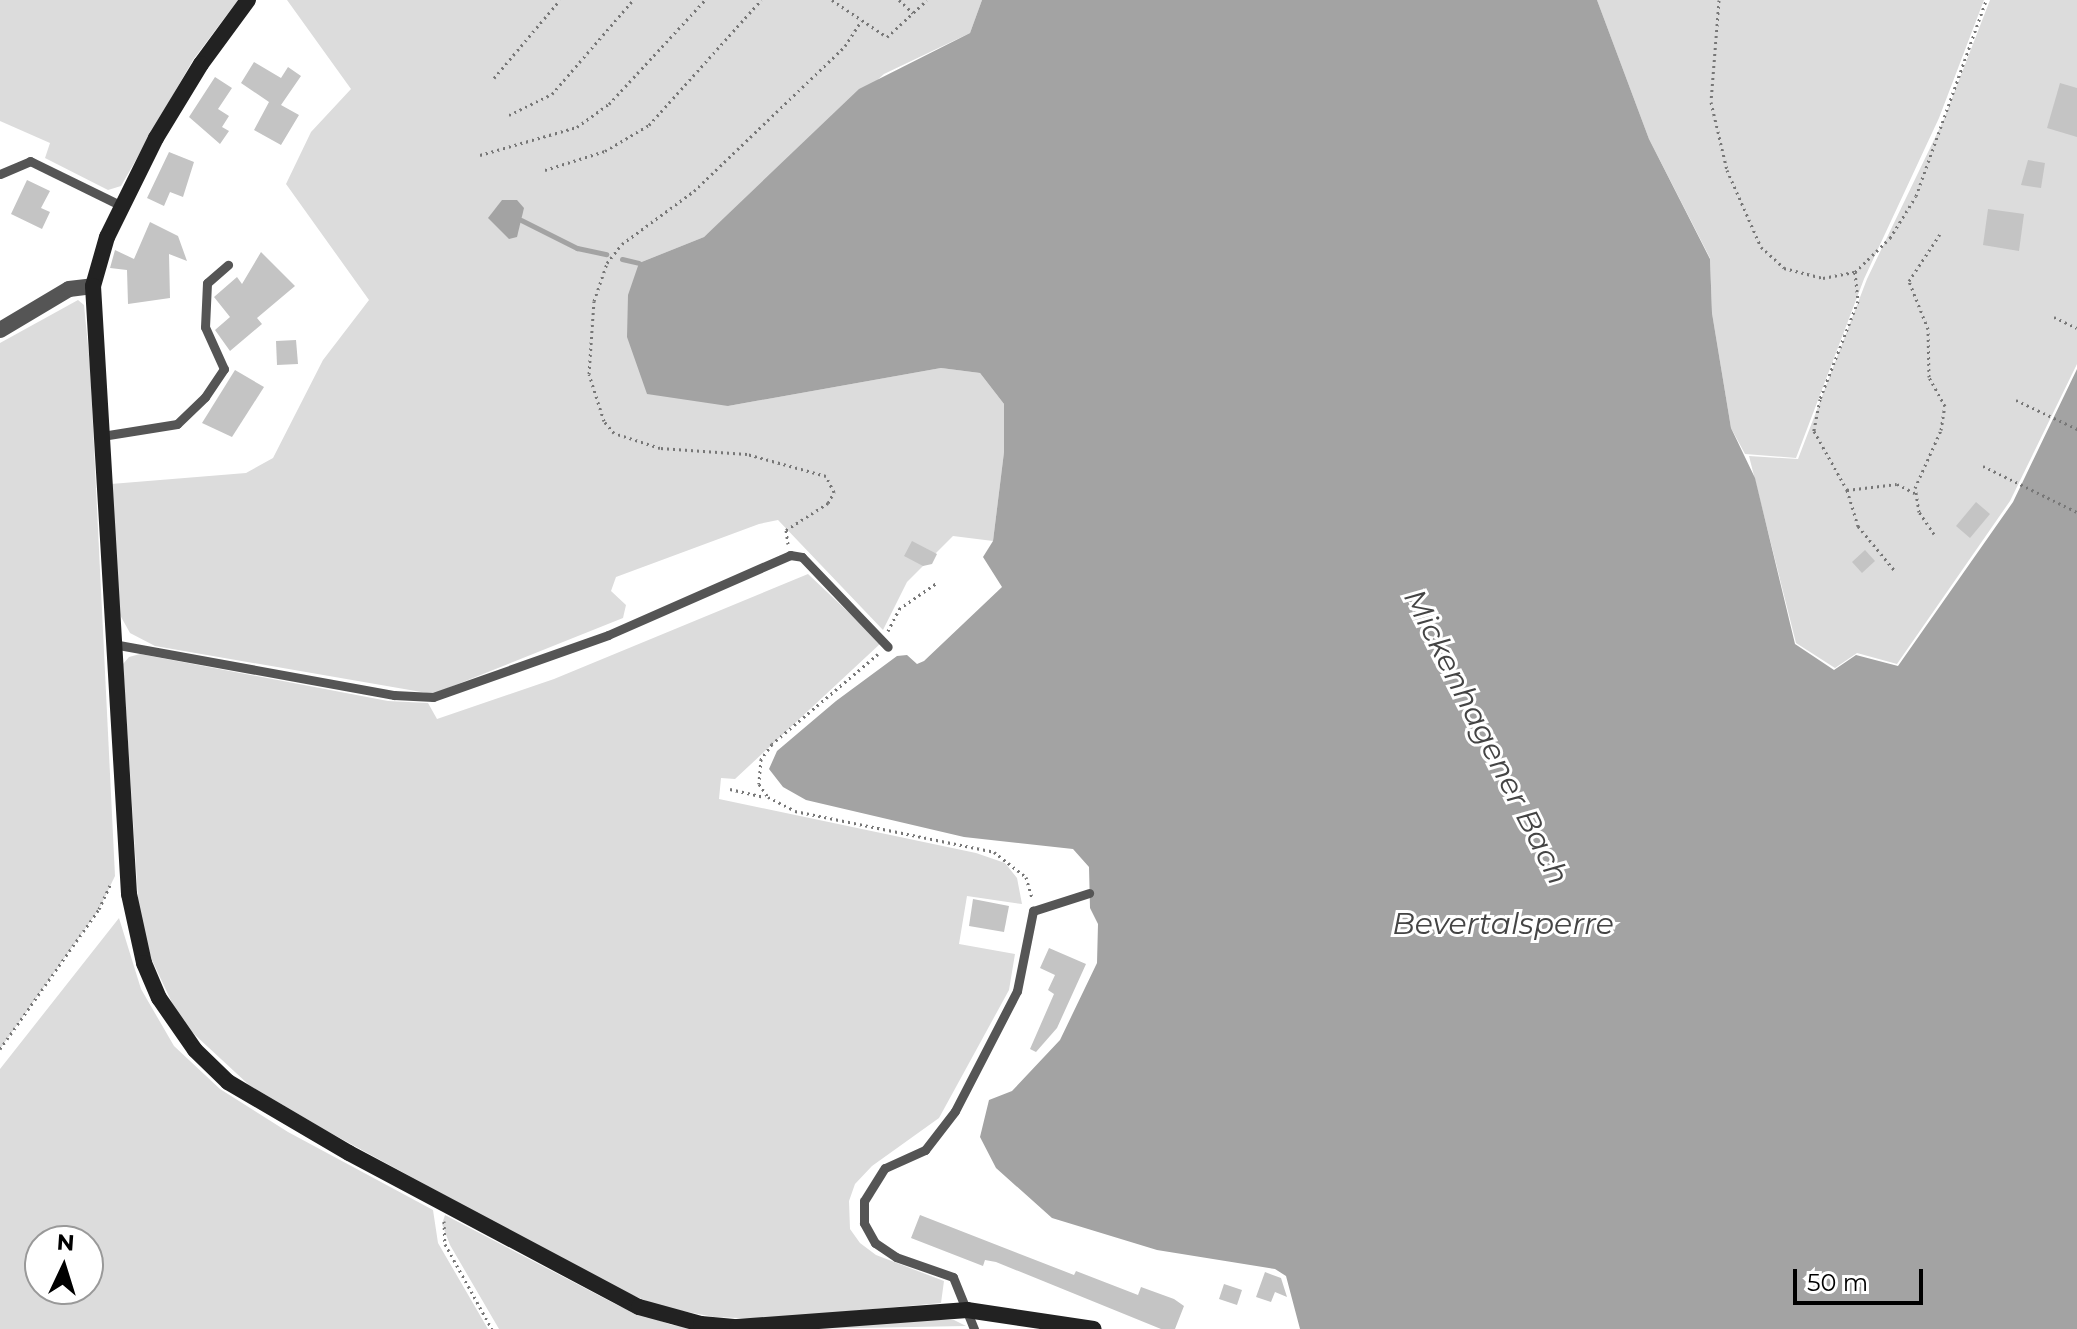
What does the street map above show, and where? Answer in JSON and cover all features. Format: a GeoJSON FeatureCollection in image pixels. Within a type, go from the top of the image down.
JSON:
{"type":"FeatureCollection","features":[{"type":"Feature","properties":{"kind":"street"},"geometry":{"type":"LineString","coordinates":[[248,0],[201,64],[122,206],[93,286],[126,862],[144,963],[159,998],[195,1050],[228,1082],[268,1108],[639,1307],[701,1324],[768,1325],[967,1310],[1094,1329]]}},
{"type":"Feature","properties":{"kind":"street"},"geometry":{"type":"LineString","coordinates":[[0,330],[69,289],[93,286]]}},
{"type":"Feature","properties":{"kind":"lane"},"geometry":{"type":"LineString","coordinates":[[0,174],[30,161],[122,206]]}},
{"type":"Feature","properties":{"kind":"lane"},"geometry":{"type":"LineString","coordinates":[[102,436],[177,424],[205,397],[224,369],[205,327],[205,294],[207,283],[228,265]]}},
{"type":"Feature","properties":{"kind":"lane"},"geometry":{"type":"LineString","coordinates":[[113,644],[394,695],[433,697],[608,635],[790,555],[802,557],[885,644]]}},
{"type":"Feature","properties":{"kind":"lane"},"geometry":{"type":"LineString","coordinates":[[974,1329],[953,1277],[896,1257],[875,1243],[864,1223],[864,1201],[885,1168],[925,1150],[955,1111],[1017,991],[1033,911],[1089,893]]}},
{"type":"Feature","properties":{"kind":"path"},"geometry":{"type":"LineString","coordinates":[[494,78],[560,0]]}},
{"type":"Feature","properties":{"kind":"path"},"geometry":{"type":"LineString","coordinates":[[509,115],[552,94],[633,0]]}},
{"type":"Feature","properties":{"kind":"path"},"geometry":{"type":"LineString","coordinates":[[480,155],[577,127],[609,104],[705,0]]}},
{"type":"Feature","properties":{"kind":"path"},"geometry":{"type":"LineString","coordinates":[[545,170],[605,151],[649,125],[761,0]]}},
{"type":"Feature","properties":{"kind":"path"},"geometry":{"type":"LineString","coordinates":[[832,0],[887,37],[927,0]]}},
{"type":"Feature","properties":{"kind":"path"},"geometry":{"type":"LineString","coordinates":[[899,0],[913,13]]}},
{"type":"Feature","properties":{"kind":"path"},"geometry":{"type":"LineString","coordinates":[[1719,0],[1711,102],[1727,170],[1761,247],[1784,268],[1823,278],[1855,272],[1890,238],[1916,196],[1986,0]]}},
{"type":"Feature","properties":{"kind":"path"},"geometry":{"type":"LineString","coordinates":[[790,555],[786,530],[828,503],[834,492],[826,476],[747,454],[660,448],[614,433],[604,421],[589,374],[594,301],[607,263],[622,244],[694,191],[845,46],[861,21]]}},
{"type":"Feature","properties":{"kind":"path"},"geometry":{"type":"LineString","coordinates":[[1934,534],[1919,512],[1915,493],[1941,430],[1945,406],[1929,377],[1928,329],[1909,281],[1940,234]]}},
{"type":"Feature","properties":{"kind":"path"},"geometry":{"type":"LineString","coordinates":[[1855,272],[1858,301],[1815,414],[1818,442],[1847,490],[1858,526],[1895,571]]}},
{"type":"Feature","properties":{"kind":"path"},"geometry":{"type":"LineString","coordinates":[[2054,317],[2077,328]]}},
{"type":"Feature","properties":{"kind":"path"},"geometry":{"type":"LineString","coordinates":[[2016,400],[2077,429]]}},
{"type":"Feature","properties":{"kind":"path"},"geometry":{"type":"LineString","coordinates":[[1983,466],[2077,512]]}},
{"type":"Feature","properties":{"kind":"path"},"geometry":{"type":"LineString","coordinates":[[1847,490],[1897,484],[1915,493]]}},
{"type":"Feature","properties":{"kind":"path"},"geometry":{"type":"LineString","coordinates":[[768,797],[759,772],[772,744],[885,644],[899,609],[938,582]]}},
{"type":"Feature","properties":{"kind":"path"},"geometry":{"type":"LineString","coordinates":[[730,789],[768,797],[795,811],[994,852],[1026,877],[1033,911]]}},
{"type":"Feature","properties":{"kind":"path"},"geometry":{"type":"LineString","coordinates":[[0,1049],[126,862]]}},
{"type":"Feature","properties":{"kind":"path"},"geometry":{"type":"LineString","coordinates":[[443,1201],[445,1244],[492,1329]]}},
{"type":"Feature","properties":{"kind":"shaded area"},"geometry":{"type":"Polygon","coordinates":[[[0,0],[238,0],[193,60],[121,186],[108,190],[45,158],[50,143],[0,121],[0,0]]]}},
{"type":"Feature","properties":{"kind":"shaded area"},"geometry":{"type":"Polygon","coordinates":[[[287,0],[982,0],[970,33],[884,74],[704,237],[639,263],[728,406],[941,368],[980,373],[1004,404],[1004,452],[993,541],[953,536],[907,582],[883,630],[778,520],[759,524],[616,577],[611,591],[626,605],[623,618],[433,694],[155,646],[130,633],[120,615],[111,484],[246,473],[273,458],[323,360],[369,300],[286,184],[311,132],[351,89],[287,0]]]}},
{"type":"Feature","properties":{"kind":"shaded area"},"geometry":{"type":"Polygon","coordinates":[[[1597,0],[1984,0],[1939,118],[1864,279],[1796,458],[1745,454],[1731,428],[1712,313],[1710,258],[1649,139],[1597,0]]]}},
{"type":"Feature","properties":{"kind":"shaded area"},"geometry":{"type":"Polygon","coordinates":[[[1990,0],[2077,0],[2077,364],[2010,501],[1897,664],[1857,653],[1835,668],[1796,643],[1749,456],[1798,459],[1867,279],[1944,119],[1990,0]]]}},
{"type":"Feature","properties":{"kind":"shaded area"},"geometry":{"type":"Polygon","coordinates":[[[78,300],[84,305],[90,366],[115,876],[99,909],[0,1049],[0,343],[78,300]]]}},
{"type":"Feature","properties":{"kind":"shaded area"},"geometry":{"type":"Polygon","coordinates":[[[808,574],[881,643],[735,779],[721,778],[719,799],[976,853],[1005,863],[1017,878],[1022,904],[967,896],[959,944],[1015,954],[1009,990],[939,1118],[872,1166],[855,1184],[849,1201],[850,1229],[860,1243],[876,1255],[944,1281],[941,1303],[763,1319],[714,1317],[661,1307],[613,1287],[249,1085],[181,1022],[151,958],[139,913],[123,664],[129,657],[140,654],[388,701],[428,703],[437,719],[554,679],[808,574]]]}},
{"type":"Feature","properties":{"kind":"shaded area"},"geometry":{"type":"Polygon","coordinates":[[[119,918],[141,989],[174,1046],[220,1089],[288,1132],[433,1210],[438,1243],[488,1329],[0,1329],[0,1069],[119,918]]]}},
{"type":"Feature","properties":{"kind":"shaded area"},"geometry":{"type":"Polygon","coordinates":[[[445,1215],[619,1306],[672,1325],[704,1329],[499,1329],[450,1245],[442,1224],[445,1215]]]}},
{"type":"Feature","properties":{"kind":"shaded area"},"geometry":{"type":"Polygon","coordinates":[[[954,1320],[966,1326],[802,1329],[954,1320]]]}},
{"type":"Feature","properties":{"kind":"water","name":"Bevertalsperre"},"geometry":{"type":"Polygon","coordinates":[[[982,0],[1597,0],[1649,139],[1710,259],[1712,313],[1731,428],[1755,478],[1795,644],[1834,670],[1856,655],[1898,666],[2013,502],[2077,369],[2077,1329],[1300,1329],[1286,1276],[1275,1269],[1157,1250],[1052,1218],[996,1168],[980,1137],[989,1100],[1012,1091],[1060,1040],[1097,963],[1098,924],[1090,908],[1089,867],[1073,849],[964,837],[806,800],[783,787],[769,769],[777,751],[836,701],[897,656],[907,655],[917,664],[924,661],[1002,587],[983,557],[993,541],[1004,452],[1004,404],[980,373],[941,368],[728,406],[647,394],[627,337],[628,295],[639,263],[704,237],[859,89],[970,33],[982,0]]]}},
{"type":"Feature","properties":{"kind":"water"},"geometry":{"type":"Polygon","coordinates":[[[502,200],[517,200],[524,208],[517,237],[509,239],[488,218],[502,200]]]}},
{"type":"Feature","properties":{"kind":"building"},"geometry":{"type":"Polygon","coordinates":[[[254,62],[281,78],[288,67],[301,76],[281,105],[299,115],[281,145],[254,130],[269,102],[241,83],[254,62]]]}},
{"type":"Feature","properties":{"kind":"building"},"geometry":{"type":"Polygon","coordinates":[[[215,77],[232,88],[218,109],[229,116],[222,127],[229,131],[220,144],[189,117],[215,77]]]}},
{"type":"Feature","properties":{"kind":"building"},"geometry":{"type":"Polygon","coordinates":[[[2060,83],[2077,88],[2077,137],[2047,128],[2060,83]]]}},
{"type":"Feature","properties":{"kind":"building"},"geometry":{"type":"Polygon","coordinates":[[[169,152],[194,162],[183,197],[170,192],[164,206],[147,198],[169,152]]]}},
{"type":"Feature","properties":{"kind":"building"},"geometry":{"type":"Polygon","coordinates":[[[2028,160],[2045,163],[2041,188],[2021,185],[2028,160]]]}},
{"type":"Feature","properties":{"kind":"building"},"geometry":{"type":"Polygon","coordinates":[[[27,180],[50,191],[41,208],[50,212],[42,229],[11,214],[27,180]]]}},
{"type":"Feature","properties":{"kind":"building"},"geometry":{"type":"Polygon","coordinates":[[[1988,209],[2024,214],[2019,251],[1983,245],[1988,209]]]}},
{"type":"Feature","properties":{"kind":"building"},"geometry":{"type":"Polygon","coordinates":[[[150,222],[178,236],[187,261],[169,254],[170,298],[128,304],[127,270],[110,268],[115,250],[134,259],[150,222]]]}},
{"type":"Feature","properties":{"kind":"building"},"geometry":{"type":"Polygon","coordinates":[[[261,252],[295,286],[257,318],[262,324],[230,351],[215,330],[230,317],[214,297],[237,277],[242,284],[261,252]]]}},
{"type":"Feature","properties":{"kind":"building"},"geometry":{"type":"Polygon","coordinates":[[[296,340],[298,364],[277,365],[276,341],[296,340]]]}},
{"type":"Feature","properties":{"kind":"building"},"geometry":{"type":"Polygon","coordinates":[[[235,370],[264,387],[232,437],[202,423],[235,370]]]}},
{"type":"Feature","properties":{"kind":"building"},"geometry":{"type":"Polygon","coordinates":[[[1976,502],[1990,514],[1970,538],[1956,526],[1976,502]]]}},
{"type":"Feature","properties":{"kind":"building"},"geometry":{"type":"Polygon","coordinates":[[[912,541],[937,554],[932,564],[923,566],[904,556],[912,541]]]}},
{"type":"Feature","properties":{"kind":"building"},"geometry":{"type":"Polygon","coordinates":[[[1865,550],[1875,561],[1862,573],[1852,562],[1865,550]]]}},
{"type":"Feature","properties":{"kind":"building"},"geometry":{"type":"Polygon","coordinates":[[[973,899],[1009,906],[1004,932],[969,926],[973,899]]]}},
{"type":"Feature","properties":{"kind":"building"},"geometry":{"type":"Polygon","coordinates":[[[1049,948],[1086,964],[1057,1028],[1036,1052],[1030,1049],[1054,994],[1048,990],[1055,975],[1040,968],[1049,948]]]}},
{"type":"Feature","properties":{"kind":"building"},"geometry":{"type":"Polygon","coordinates":[[[920,1215],[1074,1275],[1076,1271],[1138,1295],[1141,1287],[1174,1299],[1184,1306],[1175,1329],[1161,1329],[996,1262],[985,1260],[983,1266],[911,1238],[920,1215]]]}},
{"type":"Feature","properties":{"kind":"building"},"geometry":{"type":"Polygon","coordinates":[[[1265,1272],[1281,1278],[1287,1297],[1275,1292],[1271,1302],[1256,1297],[1265,1272]]]}},
{"type":"Feature","properties":{"kind":"building"},"geometry":{"type":"Polygon","coordinates":[[[1224,1284],[1242,1290],[1237,1305],[1219,1299],[1224,1284]]]}},
{"type":"Feature","properties":{"kind":"waterway"},"geometry":{"type":"LineString","coordinates":[[521,220],[577,248],[606,254]]}},
{"type":"Feature","properties":{"kind":"waterway"},"geometry":{"type":"LineString","coordinates":[[622,259],[639,263]]}},
{"type":"Feature","properties":{"kind":"water label","name":"Mickenhagener Bach"},"geometry":{"type":"Point","coordinates":[1486,737]}}]}
